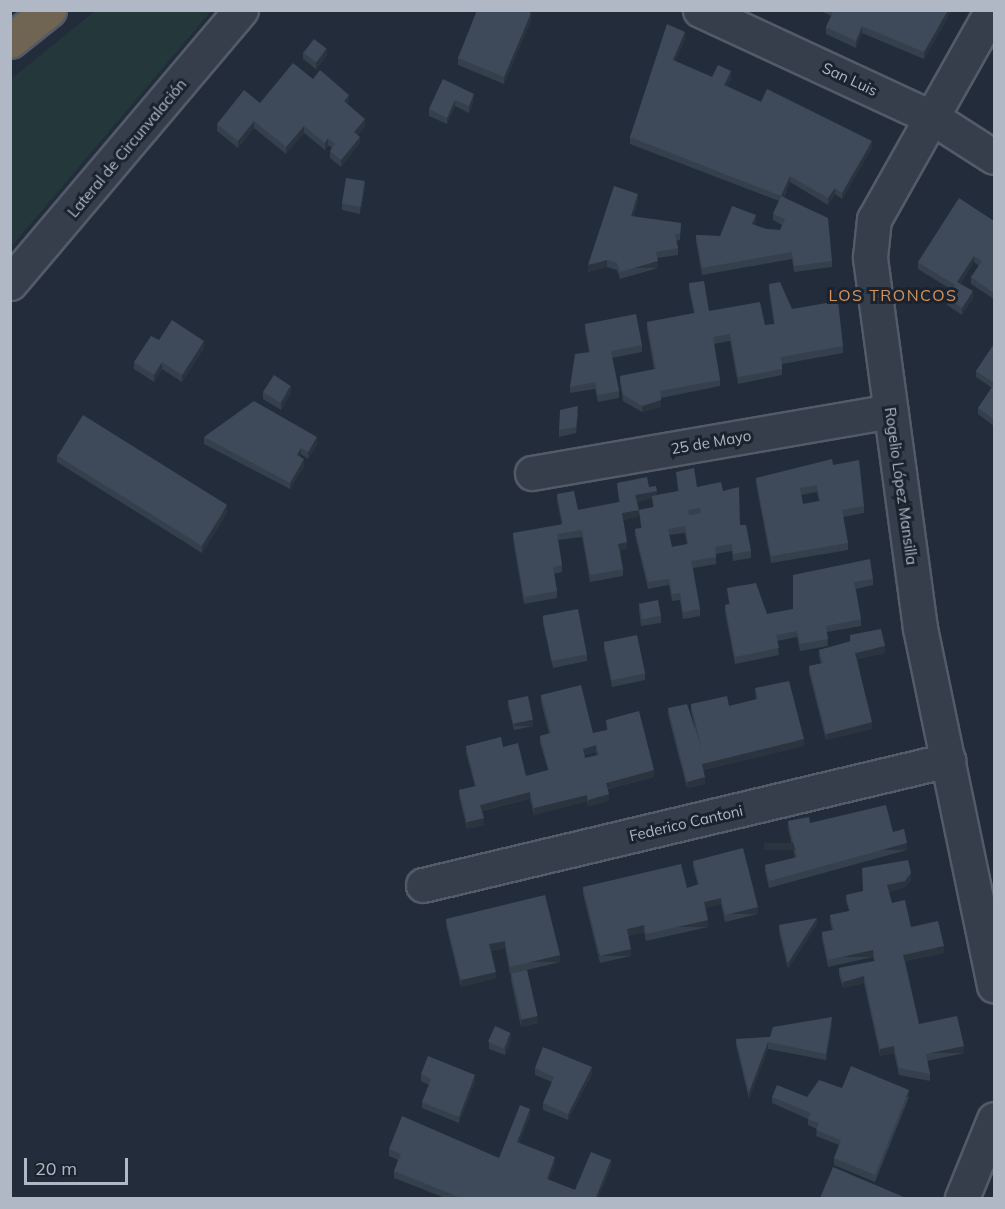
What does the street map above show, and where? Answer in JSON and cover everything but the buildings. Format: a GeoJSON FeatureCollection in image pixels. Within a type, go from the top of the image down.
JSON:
{"type":"FeatureCollection","features":[{"type":"Feature","properties":{"kind":"highway"},"geometry":{"type":"LineString","coordinates":[[10,41],[49,10]]}},
{"type":"Feature","properties":{"kind":"street","name":"Lateral de Circunvalación"},"geometry":{"type":"LineString","coordinates":[[10,284],[241,10]]}},
{"type":"Feature","properties":{"kind":"street","name":"San Luis"},"geometry":{"type":"LineString","coordinates":[[700,10],[933,118],[994,157]]}},
{"type":"Feature","properties":{"kind":"street","name":"Rogelio López Mansilla"},"geometry":{"type":"LineString","coordinates":[[992,10],[872,227],[870,258],[920,628],[994,985]]}},
{"type":"Feature","properties":{"kind":"street","name":"25 de Mayo"},"geometry":{"type":"LineString","coordinates":[[532,473],[891,411]]}},
{"type":"Feature","properties":{"kind":"street","name":"Federico Cantoni"},"geometry":{"type":"LineString","coordinates":[[423,885],[948,760]]}},
{"type":"Feature","properties":{"kind":"street"},"geometry":{"type":"LineString","coordinates":[[962,1198],[994,1119]]}},
{"type":"Feature","properties":{"kind":"green space"},"geometry":{"type":"Polygon","coordinates":[[[95,11],[211,11],[11,247],[11,79],[95,11]]]}},
{"type":"Feature","properties":{"kind":"district","name":"LOS TRONCOS"},"geometry":{"type":"Point","coordinates":[893,295]}}]}
